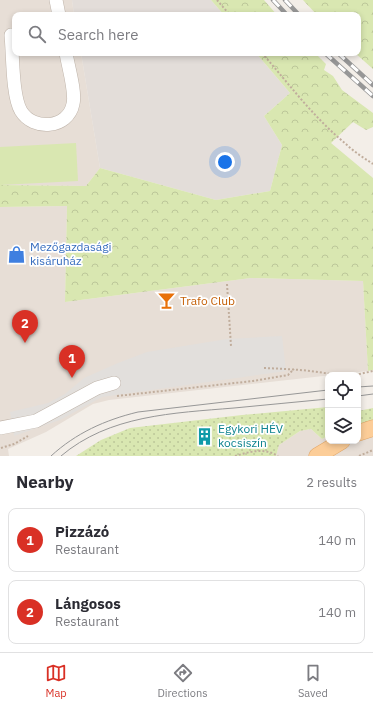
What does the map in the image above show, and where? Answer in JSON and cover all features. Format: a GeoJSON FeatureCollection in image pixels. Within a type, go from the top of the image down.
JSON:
{"type":"FeatureCollection","features":[{"type":"Feature","properties":{"kind":"main road"},"geometry":{"type":"LineString","coordinates":[[361,432],[373,428]]}},
{"type":"Feature","properties":{"kind":"main road"},"geometry":{"type":"LineString","coordinates":[[317,456],[336,444]]}},
{"type":"Feature","properties":{"kind":"street"},"geometry":{"type":"LineString","coordinates":[[56,0],[58,12]]}},
{"type":"Feature","properties":{"kind":"street"},"geometry":{"type":"LineString","coordinates":[[11,35],[12,50]]}},
{"type":"Feature","properties":{"kind":"street"},"geometry":{"type":"LineString","coordinates":[[12,56],[15,93],[18,104],[26,117],[37,124],[51,125],[62,120],[70,113],[73,104],[74,96],[67,56]]}},
{"type":"Feature","properties":{"kind":"street"},"geometry":{"type":"LineString","coordinates":[[0,428],[36,421],[97,388],[114,383]]}},
{"type":"Feature","properties":{"kind":"path"},"geometry":{"type":"LineString","coordinates":[[217,0],[227,12]]}},
{"type":"Feature","properties":{"kind":"path"},"geometry":{"type":"LineString","coordinates":[[265,56],[322,122],[346,144],[373,164]]}},
{"type":"Feature","properties":{"kind":"path"},"geometry":{"type":"LineString","coordinates":[[227,284],[231,346]]}},
{"type":"Feature","properties":{"kind":"path"},"geometry":{"type":"LineString","coordinates":[[264,368],[294,369],[325,373]]}},
{"type":"Feature","properties":{"kind":"path"},"geometry":{"type":"LineString","coordinates":[[115,397],[253,381],[288,375],[294,369]]}},
{"type":"Feature","properties":{"kind":"path"},"geometry":{"type":"LineString","coordinates":[[361,374],[373,372]]}},
{"type":"Feature","properties":{"kind":"path"},"geometry":{"type":"LineString","coordinates":[[1,448],[14,444],[30,434]]}},
{"type":"Feature","properties":{"kind":"path"},"geometry":{"type":"LineString","coordinates":[[358,456],[373,450]]}},
{"type":"Feature","properties":{"kind":"path"},"geometry":{"type":"LineString","coordinates":[[235,456],[260,451],[278,456]]}},
{"type":"Feature","properties":{"kind":"shaded area"},"geometry":{"type":"Polygon","coordinates":[[[0,0],[72,0],[74,12],[12,12],[12,56],[81,56],[100,168],[86,186],[0,185],[0,0]]]}},
{"type":"Feature","properties":{"kind":"shaded area"},"geometry":{"type":"Polygon","coordinates":[[[72,0],[211,0],[221,12],[74,12],[72,0]]]}},
{"type":"Feature","properties":{"kind":"shaded area"},"geometry":{"type":"Polygon","coordinates":[[[81,56],[259,56],[290,93],[264,116],[282,145],[270,191],[216,200],[100,168],[81,56]]]}},
{"type":"Feature","properties":{"kind":"shaded area"},"geometry":{"type":"Polygon","coordinates":[[[67,206],[65,302],[251,278],[363,281],[368,371],[325,372],[325,376],[109,400],[93,404],[46,432],[8,449],[9,456],[0,456],[0,207],[67,206]]]}},
{"type":"Feature","properties":{"kind":"shaded area"},"geometry":{"type":"Polygon","coordinates":[[[282,336],[286,371],[102,397],[60,420],[14,436],[10,412],[48,403],[65,394],[84,378],[147,352],[227,339],[282,336]]]}},
{"type":"Feature","properties":{"kind":"shaded area"},"geometry":{"type":"Polygon","coordinates":[[[373,421],[373,456],[276,456],[279,445],[300,431],[311,429],[322,439],[325,438],[325,444],[361,444],[361,424],[373,421]]]}},
{"type":"Feature","properties":{"kind":"green space"},"geometry":{"type":"Polygon","coordinates":[[[211,0],[264,0],[274,12],[221,12],[211,0]]]}},
{"type":"Feature","properties":{"kind":"green space"},"geometry":{"type":"Polygon","coordinates":[[[303,0],[373,0],[373,69],[358,56],[361,56],[361,12],[314,12],[303,0]]]}},
{"type":"Feature","properties":{"kind":"green space"},"geometry":{"type":"Polygon","coordinates":[[[259,56],[318,56],[326,64],[324,70],[333,76],[342,90],[373,113],[373,127],[366,130],[353,122],[331,143],[373,178],[373,370],[368,371],[363,281],[251,278],[65,302],[67,206],[0,207],[0,185],[86,186],[100,168],[216,200],[270,191],[282,145],[264,116],[290,93],[259,56]]]}},
{"type":"Feature","properties":{"kind":"green space"},"geometry":{"type":"Polygon","coordinates":[[[76,143],[78,181],[0,185],[0,147],[76,143]]]}},
{"type":"Feature","properties":{"kind":"green space"},"geometry":{"type":"Polygon","coordinates":[[[325,407],[325,438],[322,439],[311,429],[300,431],[279,445],[276,456],[76,456],[101,440],[130,428],[325,407]]]}},
{"type":"Feature","properties":{"kind":"green space"},"geometry":{"type":"Polygon","coordinates":[[[373,408],[373,421],[361,424],[361,410],[373,408]]]}},
{"type":"Feature","properties":{"kind":"tram line"},"geometry":{"type":"LineString","coordinates":[[361,387],[373,386]]}},
{"type":"Feature","properties":{"kind":"tram line"},"geometry":{"type":"LineString","coordinates":[[51,456],[70,441],[92,428],[114,419],[138,412],[325,390]]}},
{"type":"Feature","properties":{"kind":"tram line"},"geometry":{"type":"LineString","coordinates":[[361,396],[373,394]]}},
{"type":"Feature","properties":{"kind":"tram line"},"geometry":{"type":"LineString","coordinates":[[61,456],[80,442],[100,432],[143,418],[188,412],[325,399]]}},
{"type":"Feature","properties":{"kind":"railway"},"geometry":{"type":"LineString","coordinates":[[273,0],[284,12]]}},
{"type":"Feature","properties":{"kind":"railway"},"geometry":{"type":"LineString","coordinates":[[285,0],[296,12]]}},
{"type":"Feature","properties":{"kind":"railway"},"geometry":{"type":"LineString","coordinates":[[328,56],[373,96]]}},
{"type":"Feature","properties":{"kind":"railway"},"geometry":{"type":"LineString","coordinates":[[341,56],[373,85]]}},
{"type":"Feature","properties":{"kind":"place","name":"Mezőgazdasági kisáruház"},"geometry":{"type":"Point","coordinates":[17,254]}},
{"type":"Feature","properties":{"kind":"place","name":"Trafo Club"},"geometry":{"type":"Point","coordinates":[167,301]}},
{"type":"Feature","properties":{"kind":"place","name":"Lángosos"},"geometry":{"type":"Point","coordinates":[25,343]}},
{"type":"Feature","properties":{"kind":"place","name":"Pizzázó"},"geometry":{"type":"Point","coordinates":[72,378]}},
{"type":"Feature","properties":{"kind":"place","name":"Egykori HÉV kocsiszín"},"geometry":{"type":"Point","coordinates":[205,436]}}]}
